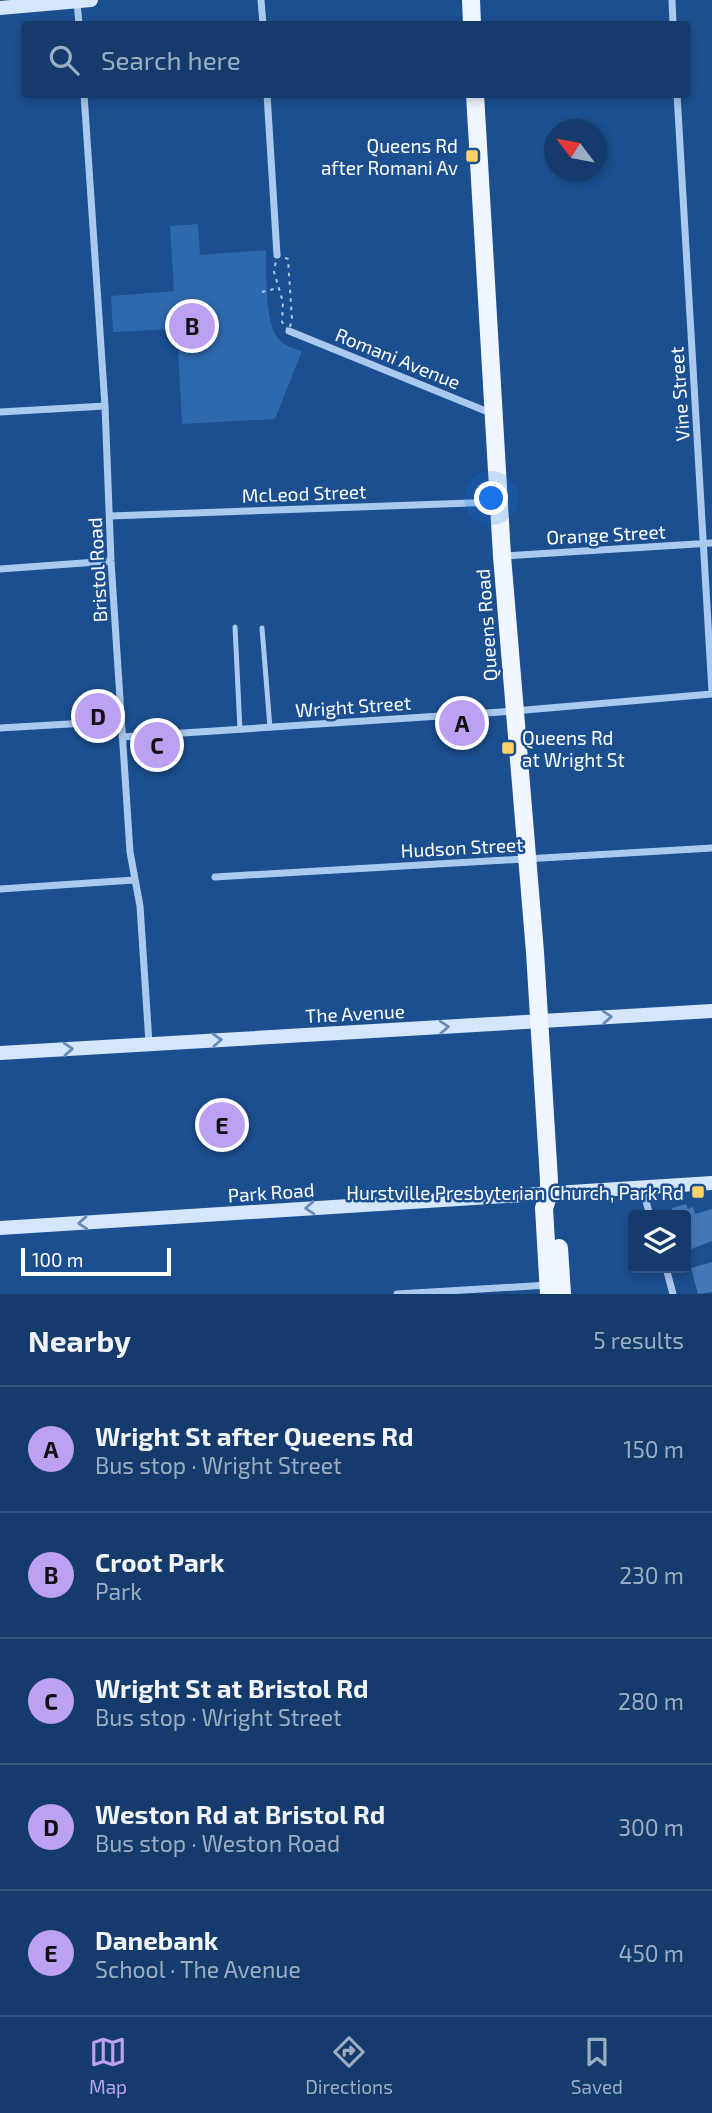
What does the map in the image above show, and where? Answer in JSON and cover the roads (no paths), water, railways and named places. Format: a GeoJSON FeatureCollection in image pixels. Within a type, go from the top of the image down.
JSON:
{"type":"FeatureCollection","features":[{"type":"Feature","properties":{"kind":"main road","name":"Queens Road"},"geometry":{"type":"LineString","coordinates":[[475,98],[502,556],[550,1194],[556,1208],[553,1291]]}},
{"type":"Feature","properties":{"kind":"street"},"geometry":{"type":"LineString","coordinates":[[261,0],[263,21]]}},
{"type":"Feature","properties":{"kind":"street"},"geometry":{"type":"LineString","coordinates":[[671,0],[673,21]]}},
{"type":"Feature","properties":{"kind":"street"},"geometry":{"type":"LineString","coordinates":[[9,5],[84,1],[80,21]]}},
{"type":"Feature","properties":{"kind":"street","name":"Bristol Road"},"geometry":{"type":"LineString","coordinates":[[84,98],[122,737],[130,852],[140,906],[149,1043]]}},
{"type":"Feature","properties":{"kind":"street"},"geometry":{"type":"LineString","coordinates":[[267,98],[277,255]]}},
{"type":"Feature","properties":{"kind":"street","name":"Vine Street"},"geometry":{"type":"LineString","coordinates":[[677,98],[708,543],[712,693]]}},
{"type":"Feature","properties":{"kind":"street","name":"Romani Avenue"},"geometry":{"type":"LineString","coordinates":[[289,331],[494,414]]}},
{"type":"Feature","properties":{"kind":"street"},"geometry":{"type":"LineString","coordinates":[[0,412],[104,406]]}},
{"type":"Feature","properties":{"kind":"street","name":"McLeod Street"},"geometry":{"type":"LineString","coordinates":[[110,516],[499,502]]}},
{"type":"Feature","properties":{"kind":"street","name":"Orange Street"},"geometry":{"type":"LineString","coordinates":[[502,556],[708,543]]}},
{"type":"Feature","properties":{"kind":"street"},"geometry":{"type":"LineString","coordinates":[[0,569],[111,561]]}},
{"type":"Feature","properties":{"kind":"street","name":"Wright Street"},"geometry":{"type":"LineString","coordinates":[[122,737],[514,710],[712,693]]}},
{"type":"Feature","properties":{"kind":"street"},"geometry":{"type":"LineString","coordinates":[[0,728],[121,721]]}},
{"type":"Feature","properties":{"kind":"street","name":"Hudson Street"},"geometry":{"type":"LineString","coordinates":[[215,877],[712,848]]}},
{"type":"Feature","properties":{"kind":"street"},"geometry":{"type":"LineString","coordinates":[[0,888],[134,880]]}},
{"type":"Feature","properties":{"kind":"street","name":"The Avenue"},"geometry":{"type":"LineString","coordinates":[[0,1053],[712,1011]]}},
{"type":"Feature","properties":{"kind":"street","name":"Park Road"},"geometry":{"type":"LineString","coordinates":[[0,1228],[712,1183]]}},
{"type":"Feature","properties":{"kind":"street"},"geometry":{"type":"LineString","coordinates":[[642,1188],[649,1210]]}},
{"type":"Feature","properties":{"kind":"street"},"geometry":{"type":"LineString","coordinates":[[667,1273],[673,1294]]}},
{"type":"Feature","properties":{"kind":"street"},"geometry":{"type":"LineString","coordinates":[[397,1294],[553,1291]]}},
{"type":"Feature","properties":{"kind":"lane"},"geometry":{"type":"LineString","coordinates":[[235,627],[240,730]]}},
{"type":"Feature","properties":{"kind":"lane"},"geometry":{"type":"LineString","coordinates":[[262,628],[270,728]]}},
{"type":"Feature","properties":{"kind":"place","name":"Queens Rd after Romani Av"},"geometry":{"type":"Point","coordinates":[472,156]}},
{"type":"Feature","properties":{"kind":"place","name":"Croot Park"},"geometry":{"type":"Point","coordinates":[192,326]}},
{"type":"Feature","properties":{"kind":"place","name":"Weston Rd at Bristol Rd"},"geometry":{"type":"Point","coordinates":[98,716]}},
{"type":"Feature","properties":{"kind":"place","name":"Wright St after Queens Rd"},"geometry":{"type":"Point","coordinates":[462,723]}},
{"type":"Feature","properties":{"kind":"place","name":"Wright St at Bristol Rd"},"geometry":{"type":"Point","coordinates":[157,745]}},
{"type":"Feature","properties":{"kind":"place","name":"Queens Rd at Wright St"},"geometry":{"type":"Point","coordinates":[508,748]}},
{"type":"Feature","properties":{"kind":"place","name":"Danebank"},"geometry":{"type":"Point","coordinates":[222,1125]}},
{"type":"Feature","properties":{"kind":"place","name":"Hurstville Presbyterian Church, Park Rd"},"geometry":{"type":"Point","coordinates":[698,1192]}}]}
